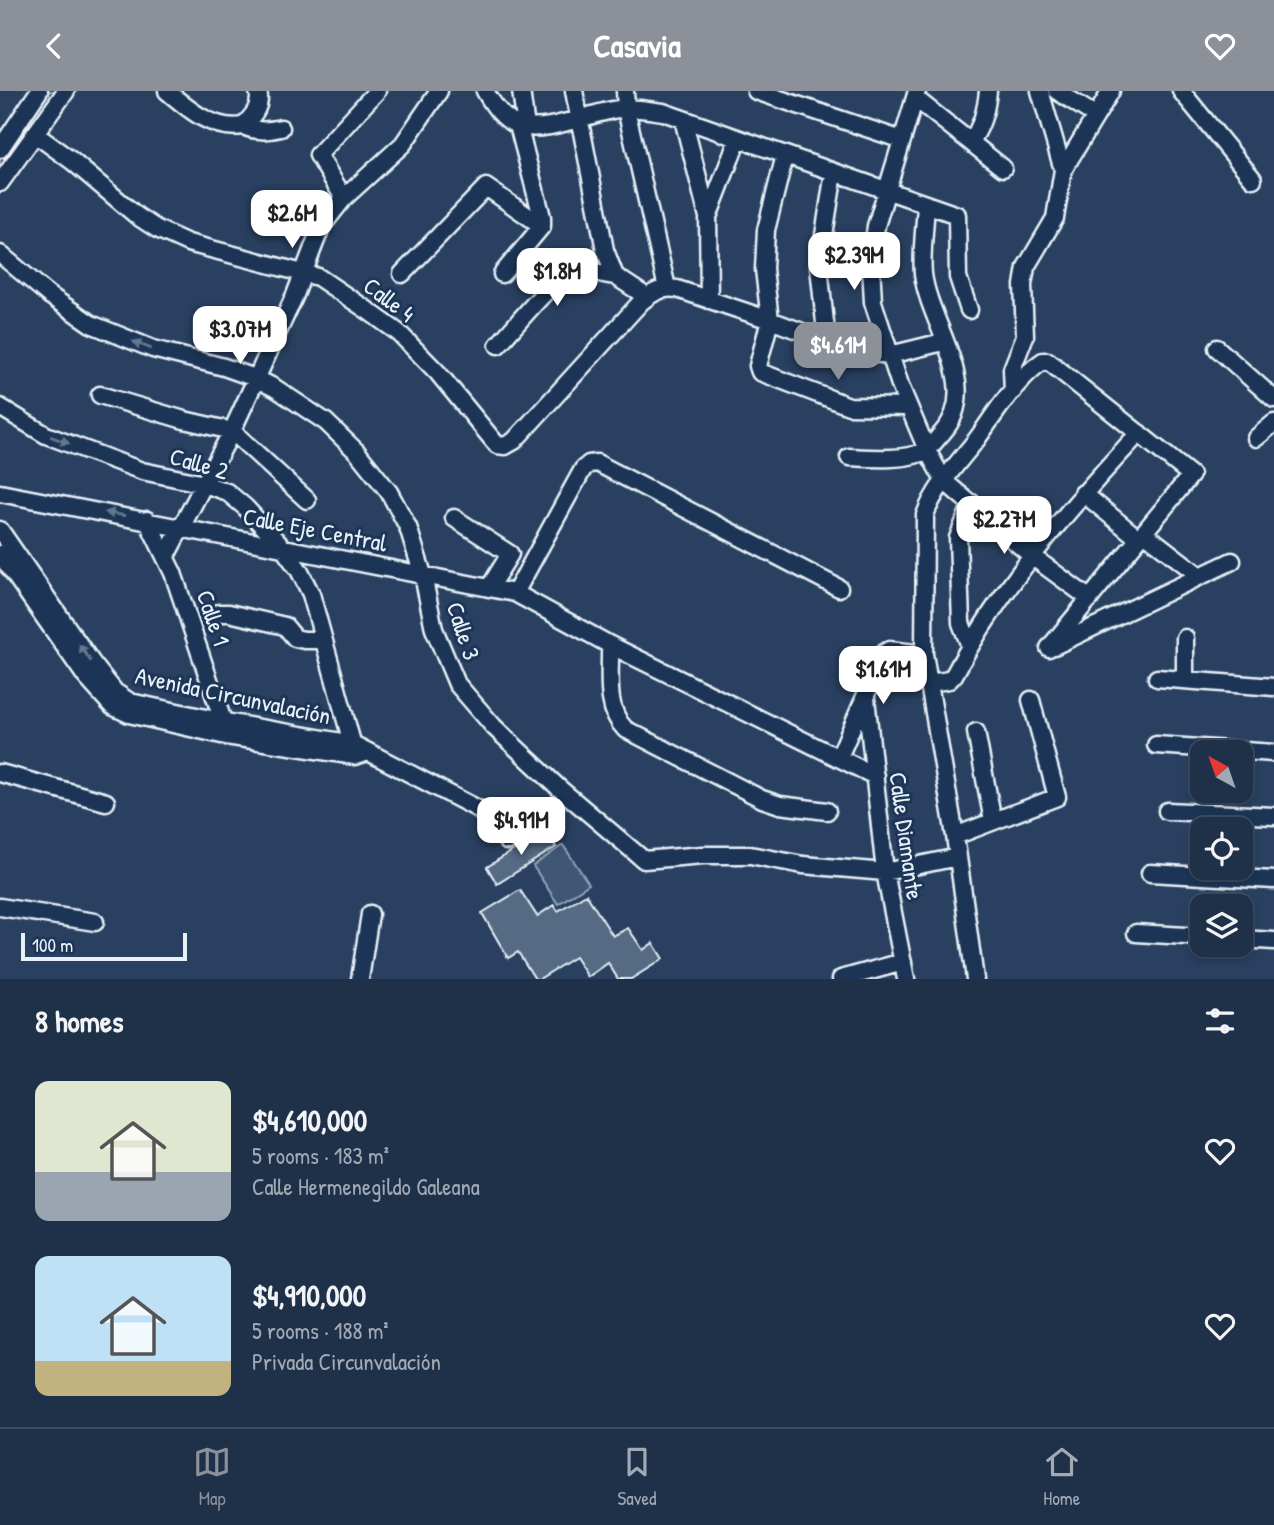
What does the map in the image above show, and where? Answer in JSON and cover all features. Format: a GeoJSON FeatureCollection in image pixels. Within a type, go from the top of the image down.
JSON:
{"type":"FeatureCollection","features":[{"type":"Feature","properties":{"kind":"street"},"geometry":{"type":"LineString","coordinates":[[0,149],[39,91]]}},
{"type":"Feature","properties":{"kind":"street"},"geometry":{"type":"LineString","coordinates":[[0,183],[66,91]]}},
{"type":"Feature","properties":{"kind":"street"},"geometry":{"type":"LineString","coordinates":[[167,91],[192,114],[233,128],[243,126],[253,116],[261,93]]}},
{"type":"Feature","properties":{"kind":"street"},"geometry":{"type":"LineString","coordinates":[[344,198],[318,155],[377,91]]}},
{"type":"Feature","properties":{"kind":"street"},"geometry":{"type":"LineString","coordinates":[[166,556],[232,431],[304,272],[321,227],[344,198],[403,144],[439,91]]}},
{"type":"Feature","properties":{"kind":"street"},"geometry":{"type":"LineString","coordinates":[[485,91],[503,116],[522,126],[542,127],[626,109],[643,109],[683,119],[957,215],[958,277],[969,310]]}},
{"type":"Feature","properties":{"kind":"street"},"geometry":{"type":"LineString","coordinates":[[502,274],[542,226],[522,126],[521,91]]}},
{"type":"Feature","properties":{"kind":"street"},"geometry":{"type":"LineString","coordinates":[[573,91],[605,250],[615,276]]}},
{"type":"Feature","properties":{"kind":"street"},"geometry":{"type":"LineString","coordinates":[[625,91],[626,109],[667,288]]}},
{"type":"Feature","properties":{"kind":"street"},"geometry":{"type":"LineString","coordinates":[[756,91],[902,140]]}},
{"type":"Feature","properties":{"kind":"street"},"geometry":{"type":"LineString","coordinates":[[971,142],[981,127],[988,91]]}},
{"type":"Feature","properties":{"kind":"street"},"geometry":{"type":"LineString","coordinates":[[1040,91],[1063,170]]}},
{"type":"Feature","properties":{"kind":"street"},"geometry":{"type":"LineString","coordinates":[[1057,91],[1096,117]]}},
{"type":"Feature","properties":{"kind":"street"},"geometry":{"type":"LineString","coordinates":[[1013,391],[1012,369],[1025,336],[1023,285],[1026,267],[1055,218],[1063,170],[1111,91]]}},
{"type":"Feature","properties":{"kind":"street"},"geometry":{"type":"LineString","coordinates":[[1181,91],[1253,179]]}},
{"type":"Feature","properties":{"kind":"street"},"geometry":{"type":"LineString","coordinates":[[1003,168],[916,94],[876,226],[871,264],[873,302],[908,407],[944,481],[1033,557],[1090,599]]}},
{"type":"Feature","properties":{"kind":"street"},"geometry":{"type":"LineString","coordinates":[[683,119],[708,217],[709,300]]}},
{"type":"Feature","properties":{"kind":"street"},"geometry":{"type":"LineString","coordinates":[[243,126],[254,131],[281,128]]}},
{"type":"Feature","properties":{"kind":"street","name":"Calle 4"},"geometry":{"type":"LineString","coordinates":[[35,134],[157,229],[188,243],[318,277],[399,333],[438,373],[497,445],[505,446],[514,441],[647,297]]}},
{"type":"Feature","properties":{"kind":"street"},"geometry":{"type":"LineString","coordinates":[[708,217],[738,139]]}},
{"type":"Feature","properties":{"kind":"street"},"geometry":{"type":"LineString","coordinates":[[785,155],[766,230],[764,269],[770,320],[758,366],[760,372],[764,376],[849,406],[908,407]]}},
{"type":"Feature","properties":{"kind":"street"},"geometry":{"type":"LineString","coordinates":[[827,341],[819,267],[834,172]]}},
{"type":"Feature","properties":{"kind":"street"},"geometry":{"type":"LineString","coordinates":[[402,274],[486,187],[542,226]]}},
{"type":"Feature","properties":{"kind":"street"},"geometry":{"type":"LineString","coordinates":[[849,457],[877,458],[917,454],[927,450],[948,427],[958,404],[958,380],[923,275],[926,204]]}},
{"type":"Feature","properties":{"kind":"street","name":"Calle 3"},"geometry":{"type":"LineString","coordinates":[[0,254],[49,295],[91,324],[153,349],[224,367],[255,378],[326,422],[357,451],[389,492],[408,527],[423,575],[434,629],[457,684],[494,727],[635,854],[645,860],[704,855],[750,855],[803,865],[885,872],[958,857]]}},
{"type":"Feature","properties":{"kind":"street"},"geometry":{"type":"LineString","coordinates":[[498,345],[558,279],[573,268],[615,276],[647,297],[667,288],[709,300],[854,351],[890,355],[943,341]]}},
{"type":"Feature","properties":{"kind":"street"},"geometry":{"type":"LineString","coordinates":[[1216,348],[1270,389]]}},
{"type":"Feature","properties":{"kind":"street"},"geometry":{"type":"LineString","coordinates":[[975,979],[955,835],[924,654],[925,515],[928,505],[1013,391],[1038,364],[1048,361],[1191,475],[1049,648],[1232,561]]}},
{"type":"Feature","properties":{"kind":"street"},"geometry":{"type":"LineString","coordinates":[[100,395],[232,431],[307,501]]}},
{"type":"Feature","properties":{"kind":"street","name":"Calle 2"},"geometry":{"type":"LineString","coordinates":[[0,407],[46,435],[142,471],[205,484],[227,492],[245,507],[283,548],[299,570],[311,594],[323,640],[360,750]]}},
{"type":"Feature","properties":{"kind":"street"},"geometry":{"type":"LineString","coordinates":[[1256,438],[1274,423]]}},
{"type":"Feature","properties":{"kind":"street"},"geometry":{"type":"LineString","coordinates":[[930,683],[949,680],[954,675],[970,646],[1033,557],[1083,493],[1139,433]]}},
{"type":"Feature","properties":{"kind":"street"},"geometry":{"type":"LineString","coordinates":[[515,593],[583,469],[589,464],[597,463],[839,588]]}},
{"type":"Feature","properties":{"kind":"street","name":"Calle Eje Central"},"geometry":{"type":"LineString","coordinates":[[0,492],[515,593],[610,645],[875,776]]}},
{"type":"Feature","properties":{"kind":"street"},"geometry":{"type":"LineString","coordinates":[[1083,493],[1200,576]]}},
{"type":"Feature","properties":{"kind":"street"},"geometry":{"type":"LineString","coordinates":[[970,646],[961,623],[958,538],[971,503]]}},
{"type":"Feature","properties":{"kind":"street"},"geometry":{"type":"LineString","coordinates":[[454,518],[510,554],[489,588]]}},
{"type":"Feature","properties":{"kind":"street","name":"Calle 1"},"geometry":{"type":"LineString","coordinates":[[147,520],[166,556],[226,729]]}},
{"type":"Feature","properties":{"kind":"street","name":"Avenida Circunvalación"},"geometry":{"type":"LineString","coordinates":[[0,530],[115,692],[130,702],[226,729]]}},
{"type":"Feature","properties":{"kind":"street","name":"Avenida Circunvalación"},"geometry":{"type":"LineString","coordinates":[[0,554],[86,677],[112,706],[129,714],[360,750],[480,810],[507,841]]}},
{"type":"Feature","properties":{"kind":"street"},"geometry":{"type":"LineString","coordinates":[[219,613],[252,617],[285,626],[291,635],[304,640],[323,640]]}},
{"type":"Feature","properties":{"kind":"street"},"geometry":{"type":"LineString","coordinates":[[1185,638],[1185,680]]}},
{"type":"Feature","properties":{"kind":"street"},"geometry":{"type":"LineString","coordinates":[[610,645],[611,708],[616,720],[625,729],[762,799],[780,805],[827,811]]}},
{"type":"Feature","properties":{"kind":"street"},"geometry":{"type":"LineString","coordinates":[[839,757],[884,653],[888,650],[924,654]]}},
{"type":"Feature","properties":{"kind":"street"},"geometry":{"type":"LineString","coordinates":[[1157,678],[1274,687]]}},
{"type":"Feature","properties":{"kind":"street","name":"Calle Diamante"},"geometry":{"type":"LineString","coordinates":[[866,698],[885,872],[906,979]]}},
{"type":"Feature","properties":{"kind":"street"},"geometry":{"type":"LineString","coordinates":[[955,835],[1058,797],[1031,699]]}},
{"type":"Feature","properties":{"kind":"street"},"geometry":{"type":"LineString","coordinates":[[976,732],[993,821]]}},
{"type":"Feature","properties":{"kind":"street"},"geometry":{"type":"LineString","coordinates":[[1156,745],[1274,753]]}},
{"type":"Feature","properties":{"kind":"street"},"geometry":{"type":"LineString","coordinates":[[0,773],[106,801]]}},
{"type":"Feature","properties":{"kind":"street"},"geometry":{"type":"LineString","coordinates":[[1167,811],[1274,816]]}},
{"type":"Feature","properties":{"kind":"street"},"geometry":{"type":"LineString","coordinates":[[1150,873],[1274,880]]}},
{"type":"Feature","properties":{"kind":"street"},"geometry":{"type":"LineString","coordinates":[[0,907],[95,922]]}},
{"type":"Feature","properties":{"kind":"street"},"geometry":{"type":"LineString","coordinates":[[359,979],[370,914]]}},
{"type":"Feature","properties":{"kind":"street"},"geometry":{"type":"LineString","coordinates":[[1136,933],[1190,936]]}},
{"type":"Feature","properties":{"kind":"street"},"geometry":{"type":"LineString","coordinates":[[1253,940],[1274,941]]}},
{"type":"Feature","properties":{"kind":"street"},"geometry":{"type":"LineString","coordinates":[[841,979],[903,962]]}},
{"type":"Feature","properties":{"kind":"shaded area"},"geometry":{"type":"Polygon","coordinates":[[[47,91],[56,91],[0,171],[0,158],[47,91]]]}},
{"type":"Feature","properties":{"kind":"shaded area"},"geometry":{"type":"Polygon","coordinates":[[[563,845],[589,884],[558,904],[533,866],[563,845]]]}},
{"type":"Feature","properties":{"kind":"building"},"geometry":{"type":"Polygon","coordinates":[[[545,830],[556,847],[497,884],[487,867],[545,830]]]}},
{"type":"Feature","properties":{"kind":"building"},"geometry":{"type":"Polygon","coordinates":[[[520,890],[537,916],[554,905],[558,911],[586,894],[613,936],[628,928],[643,950],[653,943],[663,959],[631,979],[618,979],[608,963],[588,977],[575,957],[535,979],[518,952],[508,958],[482,913],[520,890]]]}}]}
